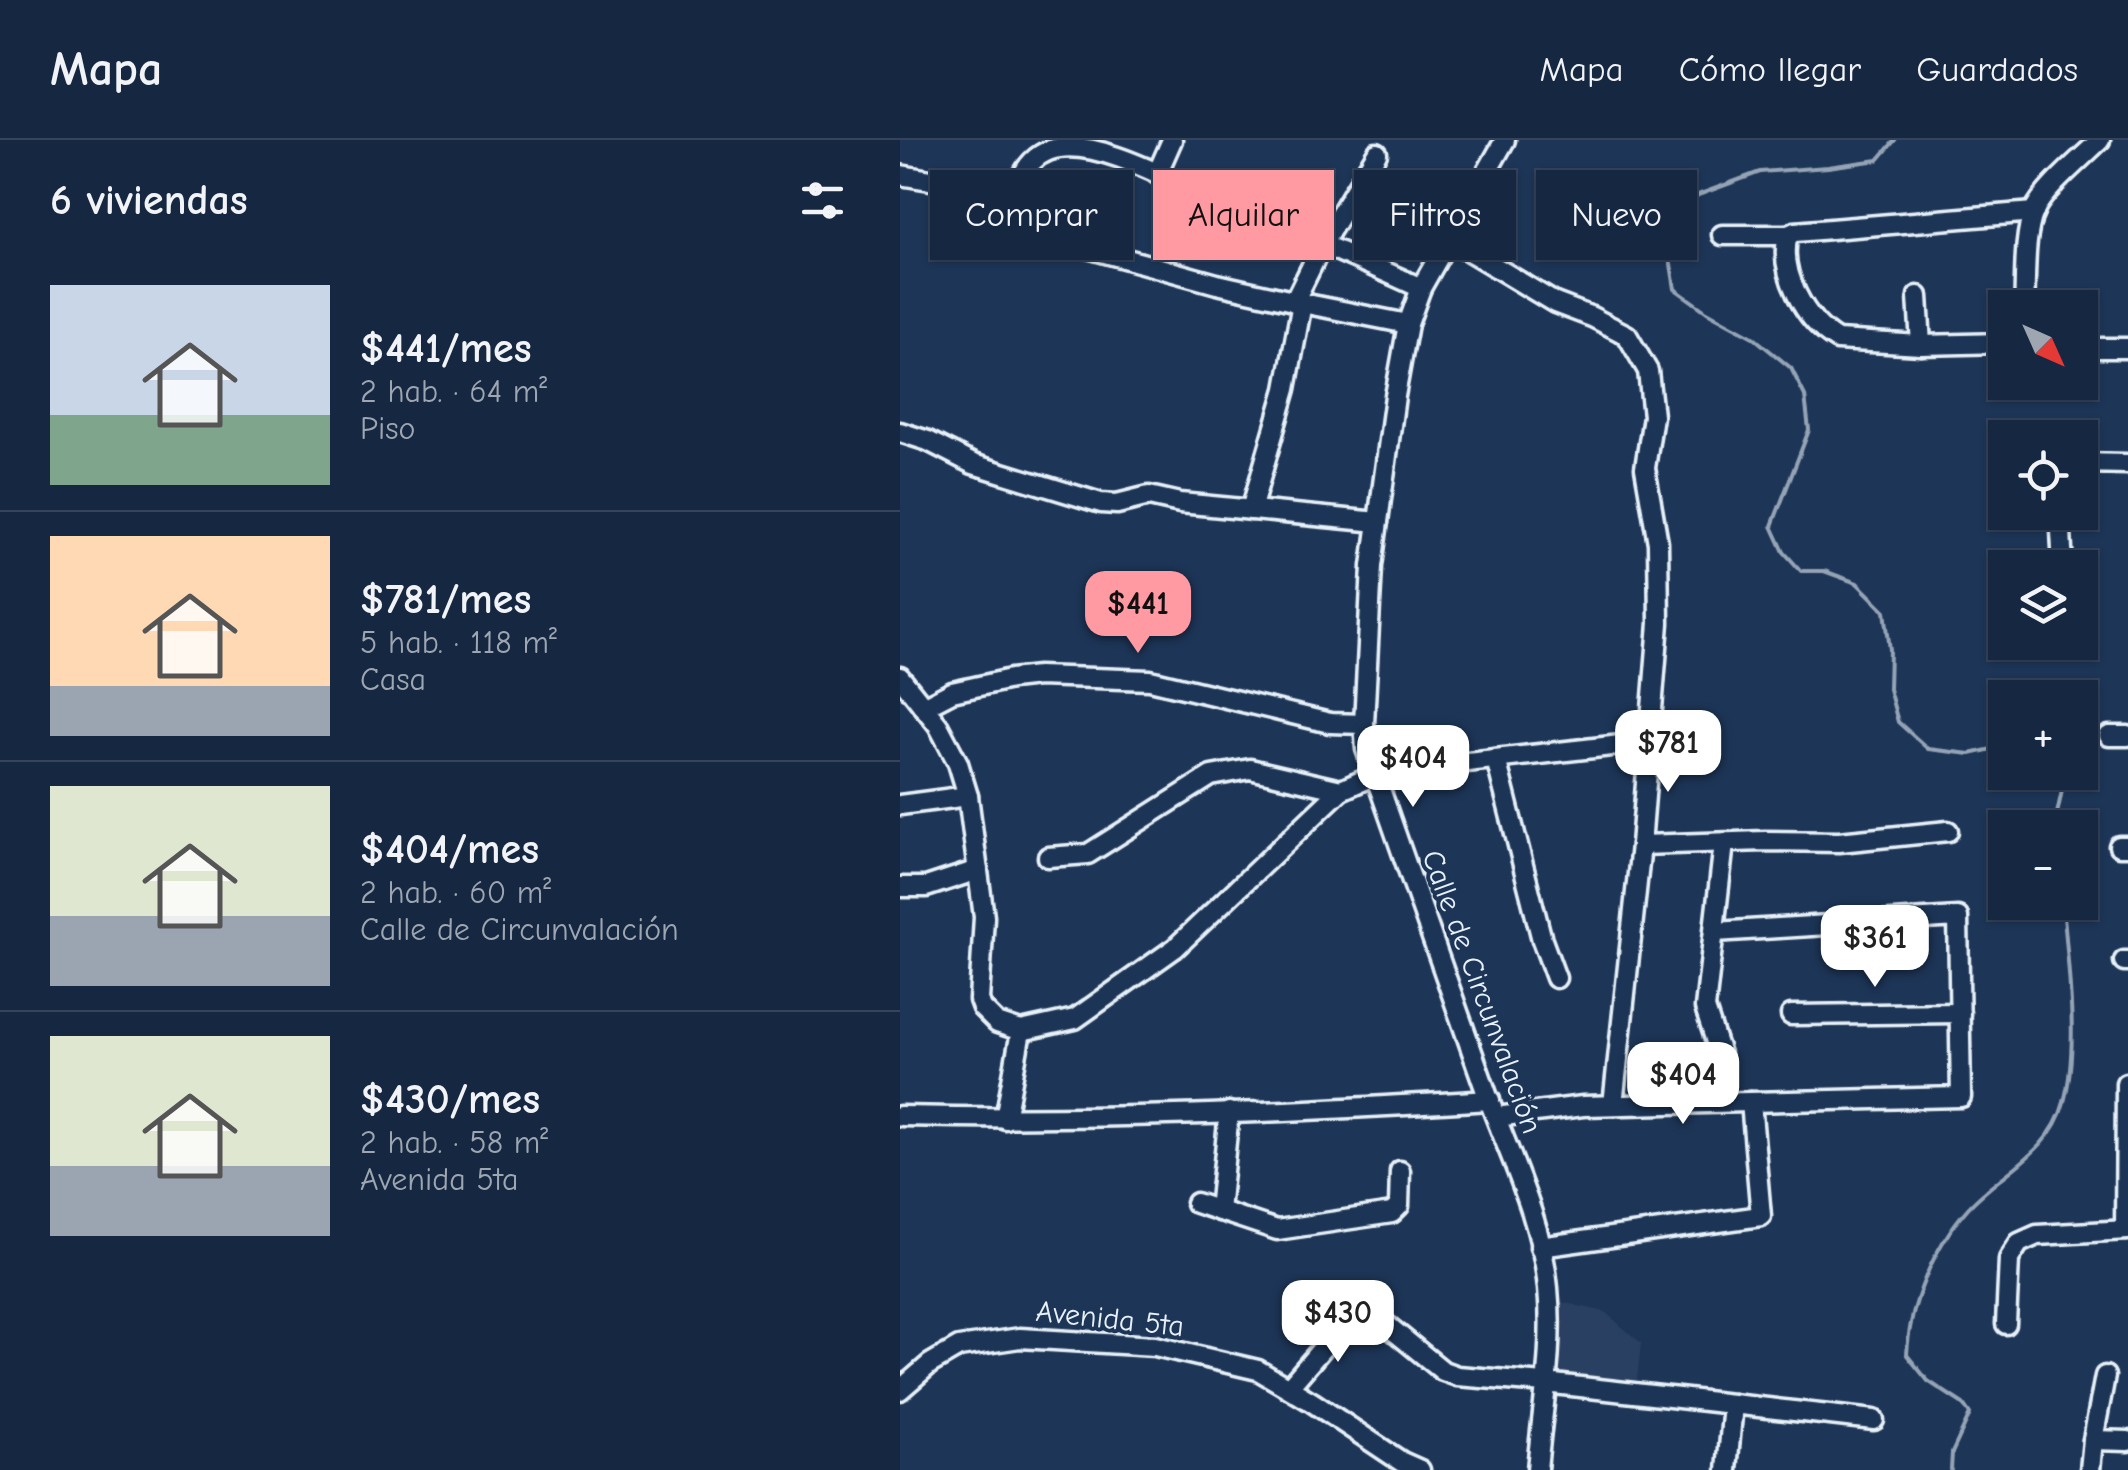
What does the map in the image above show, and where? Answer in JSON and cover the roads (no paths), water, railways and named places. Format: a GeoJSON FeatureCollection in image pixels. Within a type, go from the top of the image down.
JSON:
{"type":"FeatureCollection","features":[{"type":"Feature","properties":{"kind":"street"},"geometry":{"type":"LineString","coordinates":[[1159,170],[1172,140]]}},
{"type":"Feature","properties":{"kind":"street","name":"Calle de Circunvalación"},"geometry":{"type":"LineString","coordinates":[[1488,170],[1505,140]]}},
{"type":"Feature","properties":{"kind":"street"},"geometry":{"type":"LineString","coordinates":[[2025,290],[2034,212],[2041,199],[2100,140]]}},
{"type":"Feature","properties":{"kind":"street"},"geometry":{"type":"LineString","coordinates":[[1025,170],[1035,158],[1058,148],[1101,150],[1153,172]]}},
{"type":"Feature","properties":{"kind":"street"},"geometry":{"type":"LineString","coordinates":[[1334,225],[1377,153]]}},
{"type":"Feature","properties":{"kind":"street"},"geometry":{"type":"LineString","coordinates":[[900,175],[930,180]]}},
{"type":"Feature","properties":{"kind":"street"},"geometry":{"type":"LineString","coordinates":[[1722,235],[1788,235],[2034,212]]}},
{"type":"Feature","properties":{"kind":"street"},"geometry":{"type":"LineString","coordinates":[[1788,235],[1785,246],[1791,283],[1827,334],[1848,343],[1988,343]]}},
{"type":"Feature","properties":{"kind":"street"},"geometry":{"type":"LineString","coordinates":[[1334,248],[1422,288]]}},
{"type":"Feature","properties":{"kind":"street"},"geometry":{"type":"LineString","coordinates":[[1131,260],[1298,302],[1408,324]]}},
{"type":"Feature","properties":{"kind":"street"},"geometry":{"type":"LineString","coordinates":[[1251,510],[1286,389],[1298,302],[1316,260]]}},
{"type":"Feature","properties":{"kind":"street","name":"Calle de Circunvalación"},"geometry":{"type":"LineString","coordinates":[[1437,260],[1408,324],[1395,396],[1372,566],[1364,724],[1366,748],[1375,776],[1523,1186],[1540,1248],[1548,1284],[1550,1326],[1537,1470]]}},
{"type":"Feature","properties":{"kind":"street"},"geometry":{"type":"LineString","coordinates":[[1483,260],[1554,303],[1627,335],[1648,371],[1653,416],[1645,468],[1658,543],[1659,623],[1641,845],[1613,1105]]}},
{"type":"Feature","properties":{"kind":"street"},"geometry":{"type":"LineString","coordinates":[[1918,296],[1920,345]]}},
{"type":"Feature","properties":{"kind":"street"},"geometry":{"type":"LineString","coordinates":[[2098,348],[2128,348]]}},
{"type":"Feature","properties":{"kind":"street"},"geometry":{"type":"LineString","coordinates":[[900,432],[928,440],[973,464],[1100,503],[1117,504],[1148,496],[1180,503],[1378,522]]}},
{"type":"Feature","properties":{"kind":"street"},"geometry":{"type":"LineString","coordinates":[[2098,463],[2128,464]]}},
{"type":"Feature","properties":{"kind":"street"},"geometry":{"type":"LineString","coordinates":[[923,706],[952,692],[1011,679],[1038,676],[1150,680],[1330,724],[1364,724]]}},
{"type":"Feature","properties":{"kind":"street"},"geometry":{"type":"LineString","coordinates":[[900,677],[938,725],[958,763],[968,796],[984,917],[979,1000],[997,1023],[1021,1031],[1076,1019],[1175,948],[1342,790],[1375,776],[1648,742]]}},
{"type":"Feature","properties":{"kind":"street"},"geometry":{"type":"LineString","coordinates":[[1496,759],[1542,940],[1556,978]]}},
{"type":"Feature","properties":{"kind":"street"},"geometry":{"type":"LineString","coordinates":[[1048,857],[1088,854],[1211,776],[1250,769],[1342,790]]}},
{"type":"Feature","properties":{"kind":"street"},"geometry":{"type":"LineString","coordinates":[[900,805],[968,796]]}},
{"type":"Feature","properties":{"kind":"street"},"geometry":{"type":"LineString","coordinates":[[1641,845],[1839,842],[1948,831]]}},
{"type":"Feature","properties":{"kind":"street"},"geometry":{"type":"LineString","coordinates":[[1718,1102],[1720,1054],[1705,1008],[1724,843]]}},
{"type":"Feature","properties":{"kind":"street"},"geometry":{"type":"LineString","coordinates":[[900,887],[926,886],[978,870]]}},
{"type":"Feature","properties":{"kind":"street"},"geometry":{"type":"LineString","coordinates":[[900,1116],[1006,1119],[1962,1097],[1958,917],[1715,932]]}},
{"type":"Feature","properties":{"kind":"street"},"geometry":{"type":"LineString","coordinates":[[1791,1015],[1960,1013]]}},
{"type":"Feature","properties":{"kind":"street"},"geometry":{"type":"LineString","coordinates":[[1006,1119],[1021,1031]]}},
{"type":"Feature","properties":{"kind":"street"},"geometry":{"type":"LineString","coordinates":[[2006,1324],[2008,1259],[2019,1243],[2037,1235],[2127,1230],[2128,1084]]}},
{"type":"Feature","properties":{"kind":"street"},"geometry":{"type":"LineString","coordinates":[[1540,1248],[1761,1216],[1751,1102]]}},
{"type":"Feature","properties":{"kind":"street"},"geometry":{"type":"LineString","coordinates":[[1219,1211],[1229,1112]]}},
{"type":"Feature","properties":{"kind":"street"},"geometry":{"type":"LineString","coordinates":[[1196,1203],[1277,1230],[1392,1213],[1399,1206],[1400,1170]]}},
{"type":"Feature","properties":{"kind":"street"},"geometry":{"type":"LineString","coordinates":[[1289,1388],[1360,1307],[1443,1371],[1457,1376],[1874,1420]]}},
{"type":"Feature","properties":{"kind":"street","name":"Avenida 5ta"},"geometry":{"type":"LineString","coordinates":[[900,1390],[930,1364],[959,1347],[1020,1338],[1155,1346],[1258,1370],[1408,1467]]}},
{"type":"Feature","properties":{"kind":"street"},"geometry":{"type":"LineString","coordinates":[[2090,1470],[2105,1376]]}},
{"type":"Feature","properties":{"kind":"street"},"geometry":{"type":"LineString","coordinates":[[1727,1470],[1733,1404]]}},
{"type":"Feature","properties":{"kind":"street"},"geometry":{"type":"LineString","coordinates":[[2093,1440],[2128,1441]]}},
{"type":"Feature","properties":{"kind":"waterway"},"geometry":{"type":"LineString","coordinates":[[1895,140],[1878,160],[1760,172],[1698,195],[1673,217],[1670,258],[1675,289],[1753,337],[1791,368],[1805,396],[1809,430],[1772,526],[1784,552],[1801,571],[1824,571],[1857,583],[1885,611],[1889,689],[1898,722],[1928,749],[1970,754],[1988,750]]}},
{"type":"Feature","properties":{"kind":"waterway"},"geometry":{"type":"LineString","coordinates":[[2058,810],[2062,790]]}},
{"type":"Feature","properties":{"kind":"waterway"},"geometry":{"type":"LineString","coordinates":[[1951,1470],[1952,1453],[1970,1414],[1963,1404],[1928,1381],[1907,1355],[1913,1316],[1944,1240],[1981,1195],[2037,1148],[2057,1120],[2064,1102],[2072,1029],[2064,920]]}}]}
